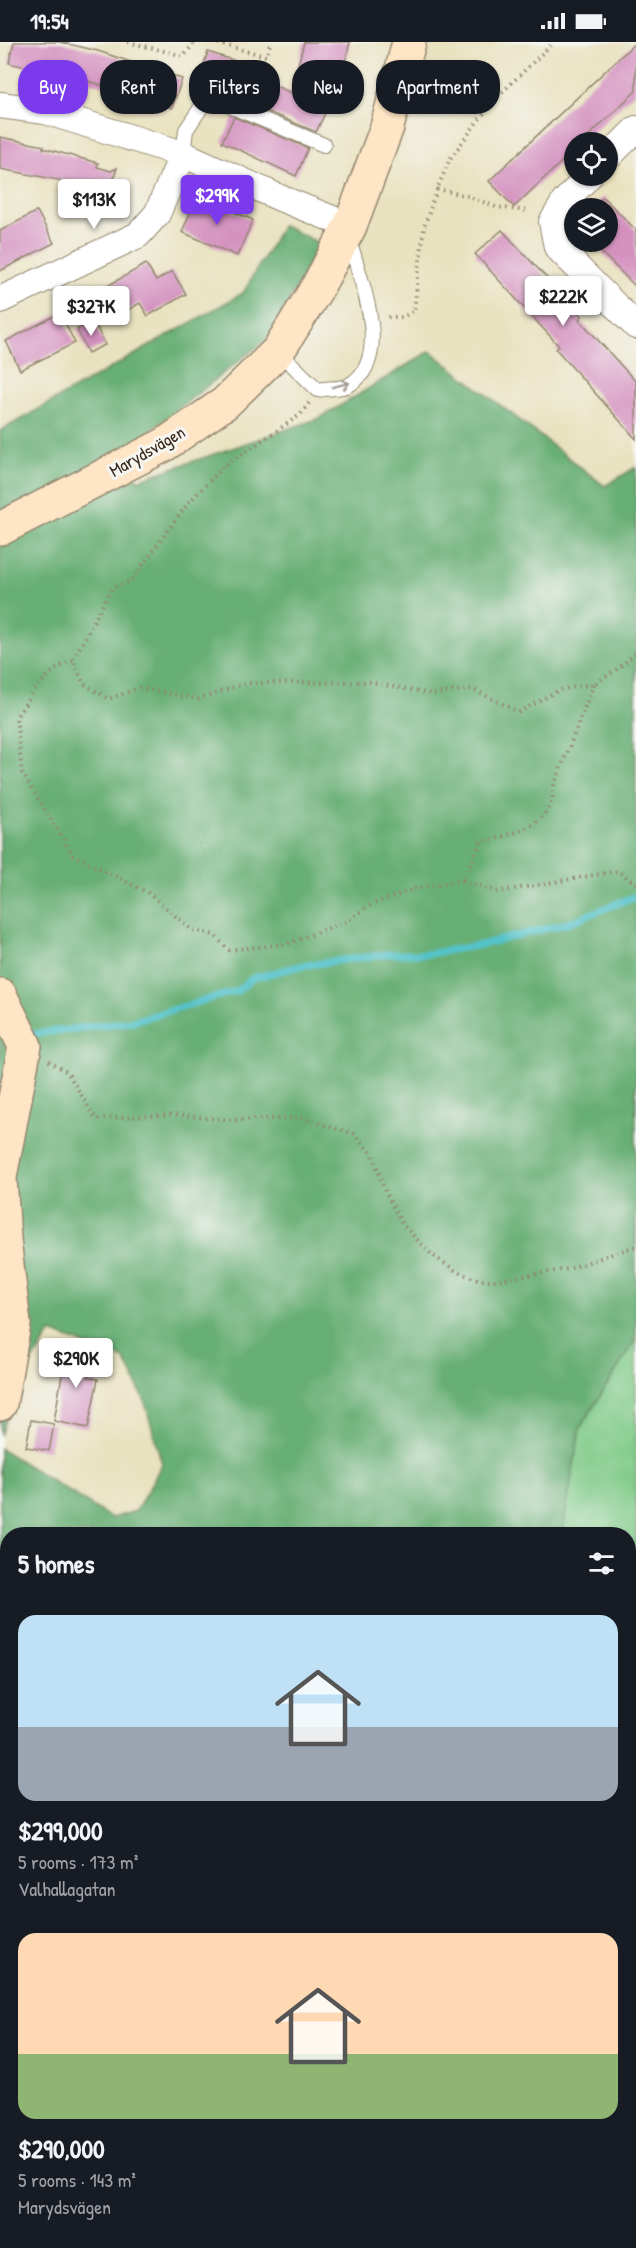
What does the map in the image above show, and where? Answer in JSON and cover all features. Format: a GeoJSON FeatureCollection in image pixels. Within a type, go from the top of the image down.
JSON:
{"type":"FeatureCollection","features":[{"type":"Feature","properties":{"kind":"street","name":"Marydsvägen"},"geometry":{"type":"LineString","coordinates":[[0,530],[164,445],[225,403],[278,351],[317,288],[345,235],[387,127],[409,42]]}},
{"type":"Feature","properties":{"kind":"street"},"geometry":{"type":"LineString","coordinates":[[0,105],[45,111],[183,154],[280,198],[345,235]]}},
{"type":"Feature","properties":{"kind":"street"},"geometry":{"type":"LineString","coordinates":[[618,147],[636,129]]}},
{"type":"Feature","properties":{"kind":"street"},"geometry":{"type":"LineString","coordinates":[[0,300],[138,235],[157,214],[183,154]]}},
{"type":"Feature","properties":{"kind":"street"},"geometry":{"type":"LineString","coordinates":[[579,186],[564,201],[552,222],[557,247],[636,326]]}},
{"type":"Feature","properties":{"kind":"street"},"geometry":{"type":"LineString","coordinates":[[0,995],[25,1046],[0,1177],[4,1239],[14,1324],[0,1404]]}},
{"type":"Feature","properties":{"kind":"lane"},"geometry":{"type":"LineString","coordinates":[[183,154],[186,130],[208,97],[324,145]]}},
{"type":"Feature","properties":{"kind":"lane"},"geometry":{"type":"LineString","coordinates":[[278,351],[318,390],[348,385],[363,371],[371,356],[372,332],[353,252],[345,235]]}},
{"type":"Feature","properties":{"kind":"path"},"geometry":{"type":"LineString","coordinates":[[128,42],[184,56],[195,42]]}},
{"type":"Feature","properties":{"kind":"path"},"geometry":{"type":"LineString","coordinates":[[213,42],[266,56],[271,42]]}},
{"type":"Feature","properties":{"kind":"path"},"geometry":{"type":"LineString","coordinates":[[380,313],[385,318],[403,316],[414,311],[424,227],[450,159],[492,102],[554,42]]}},
{"type":"Feature","properties":{"kind":"path"},"geometry":{"type":"LineString","coordinates":[[437,189],[468,196],[496,207],[527,211]]}},
{"type":"Feature","properties":{"kind":"path"},"geometry":{"type":"LineString","coordinates":[[318,390],[300,415],[223,467],[189,502],[131,581],[112,588],[73,660],[57,667],[42,680],[16,717],[22,773],[73,855],[147,892],[192,930],[214,934],[229,950],[287,944],[350,920],[368,906],[407,891],[463,880],[497,892],[618,871],[636,884]]}},
{"type":"Feature","properties":{"kind":"path"},"geometry":{"type":"LineString","coordinates":[[73,660],[84,684],[109,699],[139,688],[199,699],[246,683],[369,682],[431,694],[472,689],[519,712],[559,690],[594,684],[616,670],[636,653]]}},
{"type":"Feature","properties":{"kind":"path"},"geometry":{"type":"LineString","coordinates":[[463,880],[481,842],[517,834],[537,823],[553,800],[553,788],[594,684]]}},
{"type":"Feature","properties":{"kind":"path"},"geometry":{"type":"LineString","coordinates":[[25,1046],[67,1071],[96,1119],[174,1115],[231,1120],[302,1118],[354,1134],[373,1155],[386,1194],[403,1225],[432,1255],[458,1272],[480,1280],[497,1280],[568,1269],[636,1246]]}},
{"type":"Feature","properties":{"kind":"green space"},"geometry":{"type":"Polygon","coordinates":[[[282,225],[321,244],[267,339],[122,453],[138,480],[320,418],[430,351],[605,486],[636,467],[636,1339],[580,1428],[563,1527],[0,1527],[0,1448],[111,1518],[136,1511],[162,1464],[144,1399],[124,1359],[51,1332],[19,1383],[0,1435],[0,431],[243,293],[282,225]]]}},
{"type":"Feature","properties":{"kind":"green space"},"geometry":{"type":"Polygon","coordinates":[[[636,1339],[636,1527],[563,1527],[580,1428],[636,1339]]]}},
{"type":"Feature","properties":{"kind":"building"},"geometry":{"type":"Polygon","coordinates":[[[14,42],[60,42],[125,60],[100,60],[100,85],[88,81],[88,60],[18,60],[18,65],[9,63],[14,42]]]}},
{"type":"Feature","properties":{"kind":"building"},"geometry":{"type":"Polygon","coordinates":[[[304,42],[350,42],[346,60],[299,60],[304,42]]]}},
{"type":"Feature","properties":{"kind":"building"},"geometry":{"type":"Polygon","coordinates":[[[636,42],[636,91],[593,132],[564,132],[564,160],[514,207],[489,181],[636,42]]]}},
{"type":"Feature","properties":{"kind":"building"},"geometry":{"type":"Polygon","coordinates":[[[208,52],[232,60],[205,60],[208,52]]]}},
{"type":"Feature","properties":{"kind":"building"},"geometry":{"type":"Polygon","coordinates":[[[177,77],[182,79],[177,94],[177,77]]]}},
{"type":"Feature","properties":{"kind":"building"},"geometry":{"type":"Polygon","coordinates":[[[280,88],[291,93],[292,89],[292,114],[325,114],[316,132],[273,114],[280,114],[280,88]]]}},
{"type":"Feature","properties":{"kind":"building"},"geometry":{"type":"Polygon","coordinates":[[[234,117],[308,148],[296,176],[222,142],[234,117]]]}},
{"type":"Feature","properties":{"kind":"building"},"geometry":{"type":"Polygon","coordinates":[[[0,137],[44,146],[43,148],[98,163],[97,167],[111,171],[117,168],[113,181],[125,184],[118,209],[67,195],[85,185],[0,169],[0,137]]]}},
{"type":"Feature","properties":{"kind":"building"},"geometry":{"type":"Polygon","coordinates":[[[197,196],[253,220],[237,256],[182,232],[197,196]]]}},
{"type":"Feature","properties":{"kind":"building"},"geometry":{"type":"Polygon","coordinates":[[[37,211],[54,243],[0,271],[0,231],[37,211]]]}},
{"type":"Feature","properties":{"kind":"building"},"geometry":{"type":"Polygon","coordinates":[[[618,212],[636,230],[636,287],[601,252],[618,252],[618,212]]]}},
{"type":"Feature","properties":{"kind":"building"},"geometry":{"type":"Polygon","coordinates":[[[502,230],[582,316],[579,319],[636,382],[636,439],[556,349],[559,346],[475,254],[502,230]]]}},
{"type":"Feature","properties":{"kind":"building"},"geometry":{"type":"Polygon","coordinates":[[[146,264],[156,281],[172,271],[186,294],[148,316],[140,303],[109,321],[93,294],[146,264]]]}},
{"type":"Feature","properties":{"kind":"building"},"geometry":{"type":"Polygon","coordinates":[[[60,313],[75,343],[20,370],[6,341],[60,313]]]}},
{"type":"Feature","properties":{"kind":"building"},"geometry":{"type":"Polygon","coordinates":[[[94,321],[105,345],[88,353],[77,329],[94,321]]]}},
{"type":"Feature","properties":{"kind":"building"},"geometry":{"type":"Polygon","coordinates":[[[67,1346],[93,1351],[88,1377],[98,1379],[88,1428],[54,1421],[67,1346]]]}},
{"type":"Feature","properties":{"kind":"building"},"geometry":{"type":"Polygon","coordinates":[[[31,1420],[54,1424],[49,1451],[26,1447],[31,1420]]]}},
{"type":"Feature","properties":{"kind":"waterway"},"geometry":{"type":"LineString","coordinates":[[34,1034],[133,1021],[237,991],[253,978],[300,966],[389,954],[427,954],[481,945],[568,923],[636,896]]}}]}
